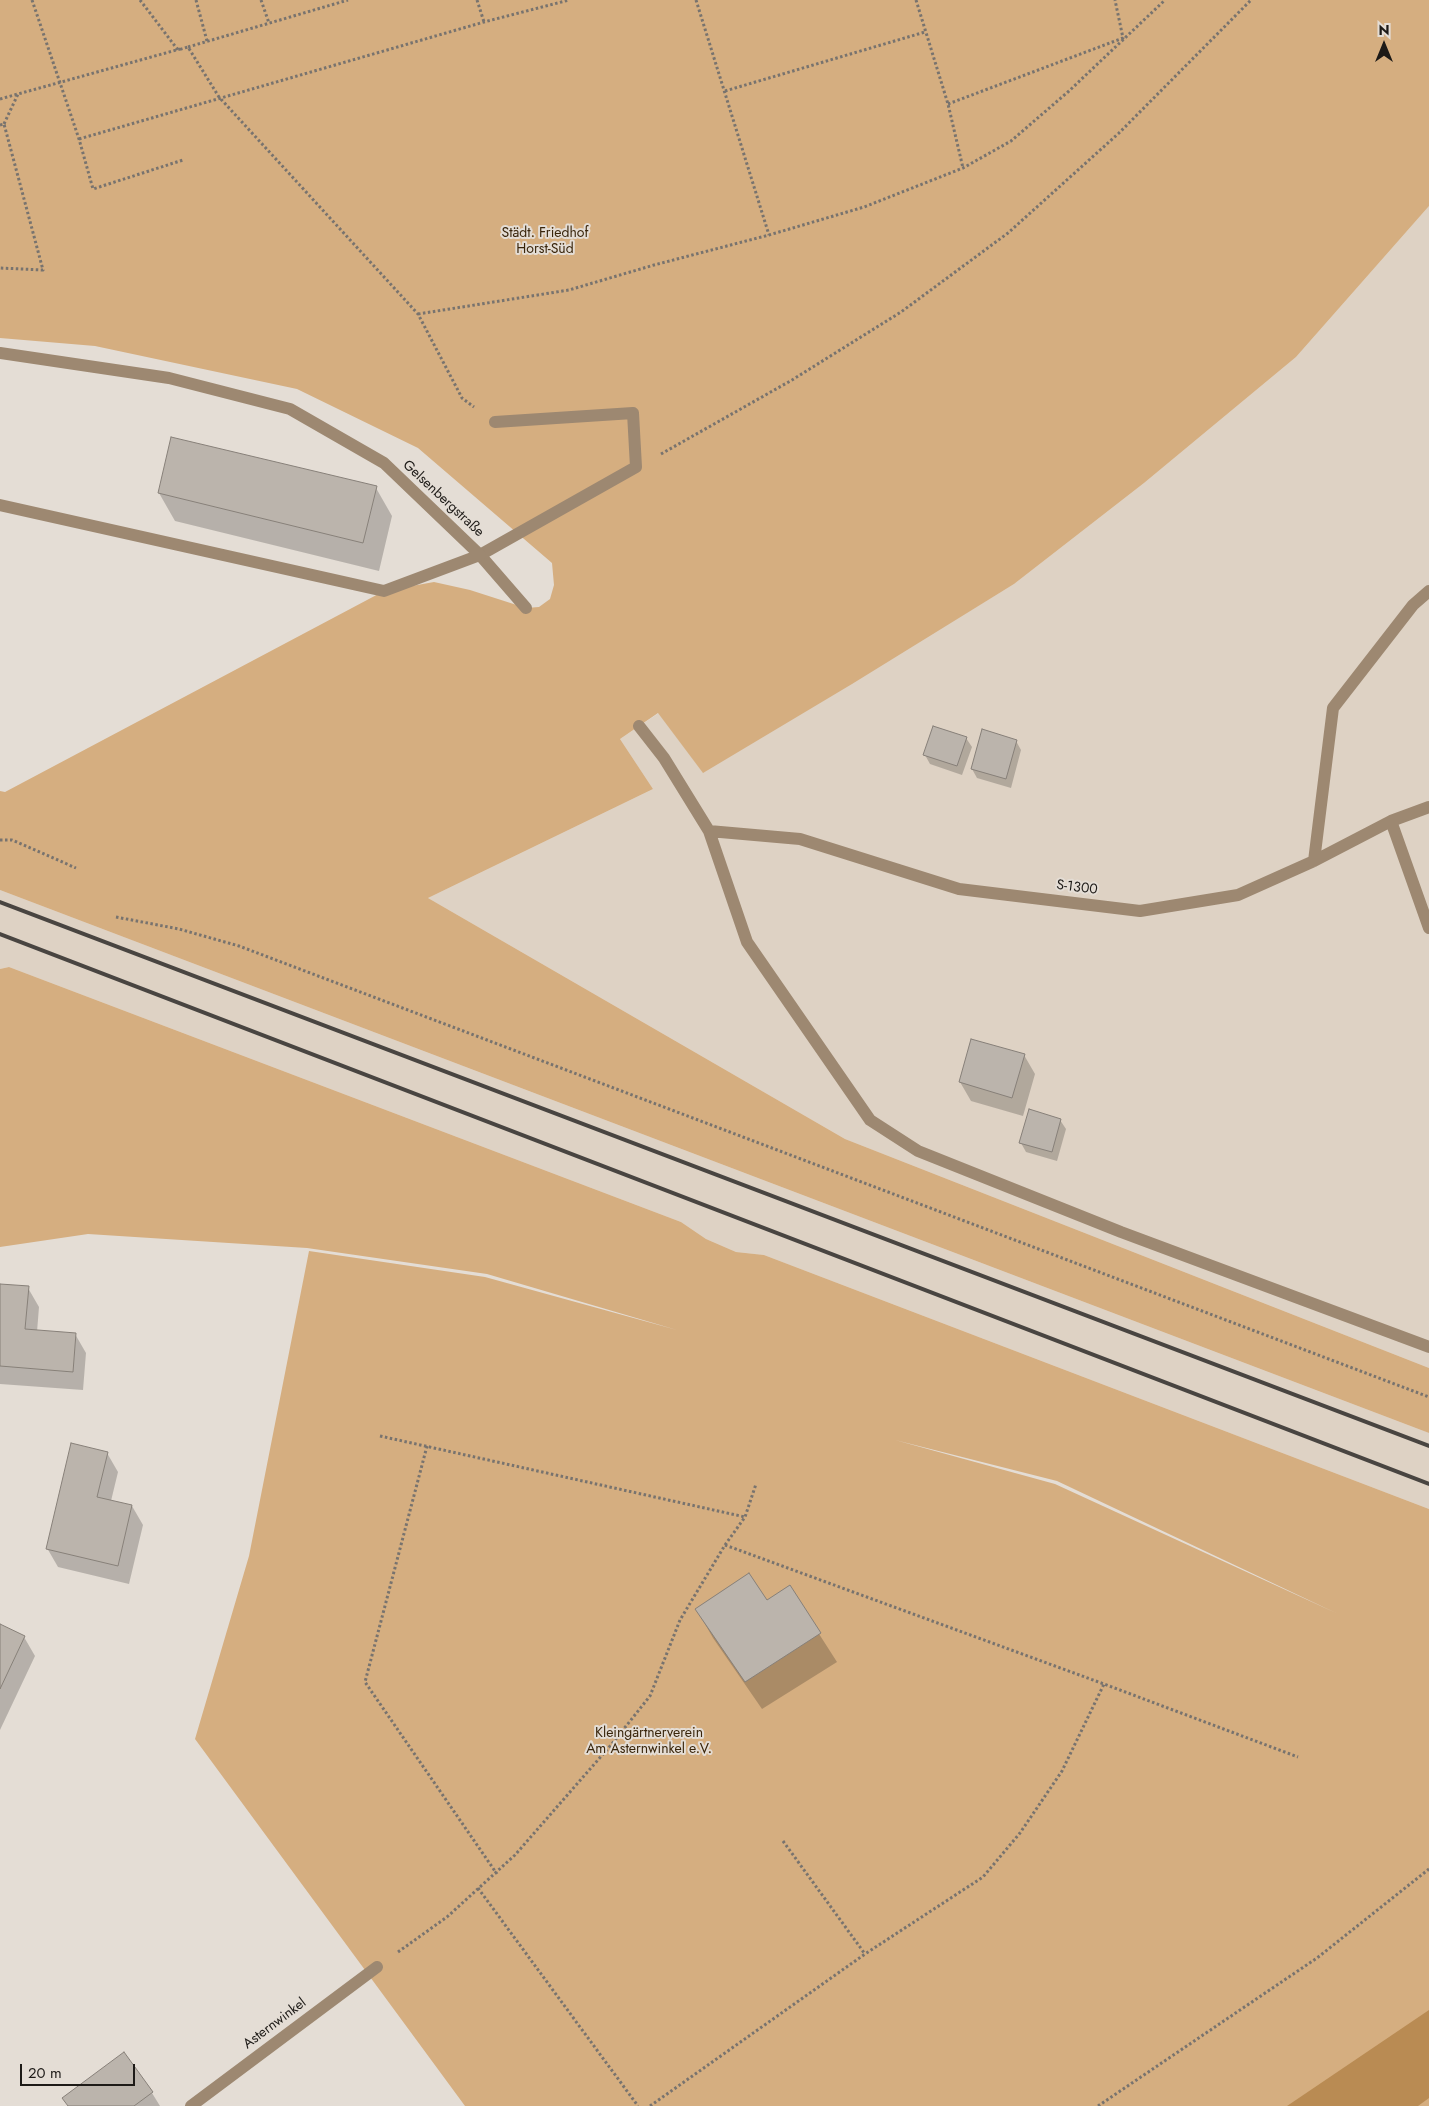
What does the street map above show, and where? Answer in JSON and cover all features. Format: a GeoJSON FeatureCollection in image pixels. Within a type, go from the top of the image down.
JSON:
{"type":"FeatureCollection","features":[{"type":"Feature","properties":{"kind":"street","name":"Gelsenbergstraße"},"geometry":{"type":"LineString","coordinates":[[0,353],[169,378],[290,409],[384,463],[480,555],[384,591],[0,505]]}},
{"type":"Feature","properties":{"kind":"street"},"geometry":{"type":"LineString","coordinates":[[495,422],[633,413],[636,467],[480,555],[526,608]]}},
{"type":"Feature","properties":{"kind":"street"},"geometry":{"type":"LineString","coordinates":[[1314,861],[1333,708],[1413,605],[1429,591]]}},
{"type":"Feature","properties":{"kind":"street"},"geometry":{"type":"LineString","coordinates":[[639,726],[664,758],[709,831],[747,942],[870,1120],[918,1151],[1121,1232],[1429,1347]]}},
{"type":"Feature","properties":{"kind":"street","name":"S-1300"},"geometry":{"type":"LineString","coordinates":[[709,831],[800,840],[959,889],[1140,911],[1238,895],[1314,861],[1391,821],[1429,807]]}},
{"type":"Feature","properties":{"kind":"street"},"geometry":{"type":"LineString","coordinates":[[1391,821],[1429,928]]}},
{"type":"Feature","properties":{"kind":"street","name":"Asternwinkel"},"geometry":{"type":"LineString","coordinates":[[191,2106],[377,1967]]}},
{"type":"Feature","properties":{"kind":"path"},"geometry":{"type":"LineString","coordinates":[[32,0],[79,138],[93,189],[183,160]]}},
{"type":"Feature","properties":{"kind":"path"},"geometry":{"type":"LineString","coordinates":[[140,0],[178,50]]}},
{"type":"Feature","properties":{"kind":"path"},"geometry":{"type":"LineString","coordinates":[[196,0],[208,41]]}},
{"type":"Feature","properties":{"kind":"path"},"geometry":{"type":"LineString","coordinates":[[262,0],[269,24]]}},
{"type":"Feature","properties":{"kind":"path"},"geometry":{"type":"LineString","coordinates":[[0,99],[178,50],[348,0]]}},
{"type":"Feature","properties":{"kind":"path"},"geometry":{"type":"LineString","coordinates":[[477,0],[484,22]]}},
{"type":"Feature","properties":{"kind":"path"},"geometry":{"type":"LineString","coordinates":[[79,138],[484,22],[569,0]]}},
{"type":"Feature","properties":{"kind":"path"},"geometry":{"type":"LineString","coordinates":[[696,0],[769,235]]}},
{"type":"Feature","properties":{"kind":"path"},"geometry":{"type":"LineString","coordinates":[[916,0],[948,104],[964,168]]}},
{"type":"Feature","properties":{"kind":"path"},"geometry":{"type":"LineString","coordinates":[[1115,0],[1124,38]]}},
{"type":"Feature","properties":{"kind":"path"},"geometry":{"type":"LineString","coordinates":[[418,314],[569,290],[864,207],[964,168],[1011,141],[1069,91],[1165,0]]}},
{"type":"Feature","properties":{"kind":"path"},"geometry":{"type":"LineString","coordinates":[[636,467],[792,380],[901,312],[1008,233],[1119,133],[1251,0]]}},
{"type":"Feature","properties":{"kind":"path"},"geometry":{"type":"LineString","coordinates":[[725,91],[925,32]]}},
{"type":"Feature","properties":{"kind":"path"},"geometry":{"type":"LineString","coordinates":[[948,104],[1124,38]]}},
{"type":"Feature","properties":{"kind":"path"},"geometry":{"type":"LineString","coordinates":[[188,47],[219,97],[418,314],[462,398],[495,422]]}},
{"type":"Feature","properties":{"kind":"path"},"geometry":{"type":"LineString","coordinates":[[0,268],[43,270],[2,125],[18,94]]}},
{"type":"Feature","properties":{"kind":"path"},"geometry":{"type":"LineString","coordinates":[[0,840],[12,840],[76,868]]}},
{"type":"Feature","properties":{"kind":"path"},"geometry":{"type":"LineString","coordinates":[[116,917],[179,929],[239,946],[1429,1397]]}},
{"type":"Feature","properties":{"kind":"path"},"geometry":{"type":"LineString","coordinates":[[380,1436],[745,1516]]}},
{"type":"Feature","properties":{"kind":"path"},"geometry":{"type":"LineString","coordinates":[[427,1446],[365,1682],[497,1874]]}},
{"type":"Feature","properties":{"kind":"path"},"geometry":{"type":"LineString","coordinates":[[377,1967],[447,1917],[478,1888],[497,1874],[516,1855],[611,1746],[650,1696],[680,1620],[745,1516],[756,1484]]}},
{"type":"Feature","properties":{"kind":"path"},"geometry":{"type":"LineString","coordinates":[[725,1546],[1298,1757]]}},
{"type":"Feature","properties":{"kind":"path"},"geometry":{"type":"LineString","coordinates":[[650,2106],[865,1954],[983,1877],[1020,1833],[1062,1771],[1104,1684]]}},
{"type":"Feature","properties":{"kind":"path"},"geometry":{"type":"LineString","coordinates":[[783,1841],[865,1954]]}},
{"type":"Feature","properties":{"kind":"path"},"geometry":{"type":"LineString","coordinates":[[1098,2106],[1317,1958],[1429,1869]]}},
{"type":"Feature","properties":{"kind":"path"},"geometry":{"type":"LineString","coordinates":[[478,1888],[638,2106]]}},
{"type":"Feature","properties":{"kind":"shaded area"},"geometry":{"type":"Polygon","coordinates":[[[1429,206],[1429,1368],[845,1139],[428,898],[653,789],[620,739],[659,713],[703,772],[1014,584],[1144,483],[1296,357],[1429,206]]]}},
{"type":"Feature","properties":{"kind":"shaded area"},"geometry":{"type":"Polygon","coordinates":[[[0,890],[1429,1433],[1429,1509],[764,1255],[736,1252],[706,1239],[681,1222],[9,967],[0,969],[0,890]]]}},
{"type":"Feature","properties":{"kind":"shaded area"},"geometry":{"type":"Polygon","coordinates":[[[1429,2010],[1429,2098],[1418,2106],[1287,2106],[1429,2010]]]}},
{"type":"Feature","properties":{"kind":"green space","name":"Städt. Friedhof Horst-Süd"},"geometry":{"type":"Polygon","coordinates":[[[0,0],[1429,0],[1429,206],[1296,357],[1144,483],[1014,584],[703,773],[658,713],[620,739],[653,789],[428,898],[845,1139],[1429,1368],[1429,1433],[0,890],[0,791],[5,792],[384,591],[434,582],[470,590],[526,608],[539,607],[550,599],[554,585],[552,563],[418,448],[297,389],[95,346],[0,338],[0,0]]]}},
{"type":"Feature","properties":{"kind":"green space","name":"Kleingärtnerverein Am Asternwinkel e.V."},"geometry":{"type":"Polygon","coordinates":[[[9,967],[681,1222],[706,1239],[736,1252],[764,1255],[1429,1509],[1429,2106],[465,2106],[195,1739],[249,1556],[309,1251],[485,1277],[677,1330],[487,1274],[307,1248],[88,1234],[0,1247],[0,969],[9,967]],[[895,1440],[1055,1484],[1336,1613],[1057,1481],[895,1440]]]}},
{"type":"Feature","properties":{"kind":"building"},"geometry":{"type":"Polygon","coordinates":[[[171,437],[377,486],[363,543],[158,493],[171,437]]]}},
{"type":"Feature","properties":{"kind":"building"},"geometry":{"type":"Polygon","coordinates":[[[933,726],[967,737],[957,766],[923,755],[933,726]]]}},
{"type":"Feature","properties":{"kind":"building"},"geometry":{"type":"Polygon","coordinates":[[[982,729],[1017,740],[1006,779],[971,769],[982,729]]]}},
{"type":"Feature","properties":{"kind":"building"},"geometry":{"type":"Polygon","coordinates":[[[971,1039],[1025,1054],[1012,1098],[959,1082],[971,1039]]]}},
{"type":"Feature","properties":{"kind":"building"},"geometry":{"type":"Polygon","coordinates":[[[1029,1109],[1061,1119],[1052,1152],[1019,1143],[1029,1109]]]}},
{"type":"Feature","properties":{"kind":"building"},"geometry":{"type":"Polygon","coordinates":[[[0,1284],[29,1286],[25,1329],[76,1333],[73,1372],[0,1366],[0,1284]]]}},
{"type":"Feature","properties":{"kind":"building"},"geometry":{"type":"Polygon","coordinates":[[[71,1443],[108,1452],[97,1497],[132,1505],[118,1566],[46,1549],[71,1443]]]}},
{"type":"Feature","properties":{"kind":"building"},"geometry":{"type":"Polygon","coordinates":[[[749,1573],[767,1600],[790,1585],[821,1633],[745,1682],[695,1609],[749,1573]]]}},
{"type":"Feature","properties":{"kind":"building"},"geometry":{"type":"Polygon","coordinates":[[[0,1624],[25,1636],[0,1689],[0,1624]]]}},
{"type":"Feature","properties":{"kind":"building"},"geometry":{"type":"Polygon","coordinates":[[[124,2052],[153,2092],[134,2106],[68,2106],[62,2098],[124,2052]]]}},
{"type":"Feature","properties":{"kind":"railway"},"geometry":{"type":"LineString","coordinates":[[0,902],[1429,1446]]}},
{"type":"Feature","properties":{"kind":"railway"},"geometry":{"type":"LineString","coordinates":[[0,934],[1429,1484]]}}]}
